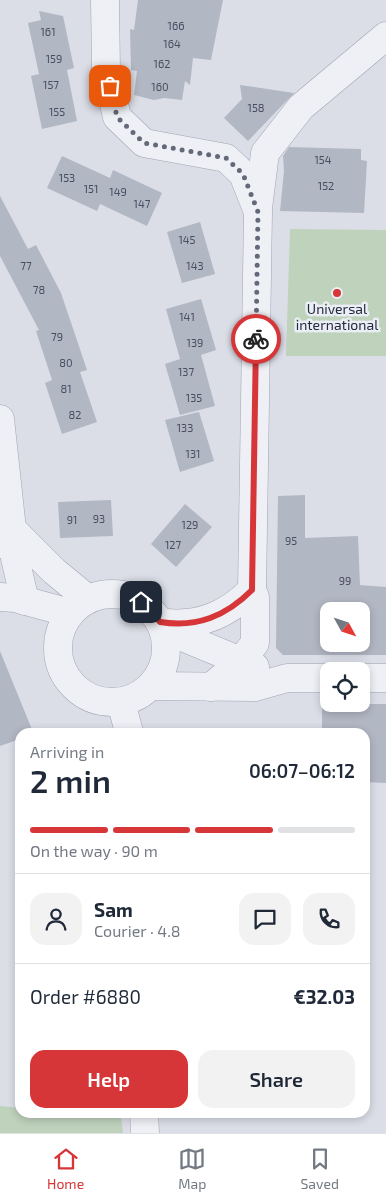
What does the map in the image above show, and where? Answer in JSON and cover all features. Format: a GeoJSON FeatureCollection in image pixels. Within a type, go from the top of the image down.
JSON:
{"type":"FeatureCollection","features":[{"type":"Feature","properties":{"kind":"street"},"geometry":{"type":"LineString","coordinates":[[105,0],[106,70],[117,117],[144,143],[226,158],[243,174],[258,212]]}},
{"type":"Feature","properties":{"kind":"street"},"geometry":{"type":"LineString","coordinates":[[211,686],[240,662],[255,643],[255,597],[252,590],[258,212],[265,153],[301,107],[386,36]]}},
{"type":"Feature","properties":{"kind":"street"},"geometry":{"type":"LineString","coordinates":[[0,419],[6,538],[15,558],[12,599],[79,606]]}},
{"type":"Feature","properties":{"kind":"street"},"geometry":{"type":"LineString","coordinates":[[6,538],[54,571],[79,606]]}},
{"type":"Feature","properties":{"kind":"street"},"geometry":{"type":"LineString","coordinates":[[162,626],[206,621],[236,606],[252,590]]}},
{"type":"Feature","properties":{"kind":"street"},"geometry":{"type":"LineString","coordinates":[[162,626],[166,654],[158,677],[137,696],[121,702],[104,702],[88,697],[75,688],[64,675],[58,660],[58,643],[61,627],[79,606],[101,594],[115,593],[129,596],[146,606],[162,626],[240,662],[287,678]]}},
{"type":"Feature","properties":{"kind":"street"},"geometry":{"type":"LineString","coordinates":[[150,686],[255,686],[287,678],[320,678]]}},
{"type":"Feature","properties":{"kind":"street"},"geometry":{"type":"LineString","coordinates":[[370,678],[386,678]]}},
{"type":"Feature","properties":{"kind":"street"},"geometry":{"type":"LineString","coordinates":[[121,702],[128,728]]}},
{"type":"Feature","properties":{"kind":"street"},"geometry":{"type":"LineString","coordinates":[[144,1118],[145,1133]]}},
{"type":"Feature","properties":{"kind":"green space","name":"Universal international"},"geometry":{"type":"Polygon","coordinates":[[[290,229],[386,230],[386,356],[286,356],[290,229]]]}},
{"type":"Feature","properties":{"kind":"green space"},"geometry":{"type":"Polygon","coordinates":[[[0,1106],[15,1108],[15,1118],[121,1118],[123,1133],[0,1133],[0,1106]]]}},
{"type":"Feature","properties":{"kind":"building"},"geometry":{"type":"Polygon","coordinates":[[[138,0],[223,0],[211,60],[193,58],[190,85],[185,81],[182,100],[164,98],[154,100],[134,95],[137,71],[131,70],[130,29],[134,30],[138,0]]]}},
{"type":"Feature","properties":{"kind":"building"},"geometry":{"type":"Polygon","coordinates":[[[39,11],[63,16],[74,68],[67,70],[77,121],[42,129],[31,76],[39,74],[28,23],[41,20],[39,11]]]}},
{"type":"Feature","properties":{"kind":"building"},"geometry":{"type":"Polygon","coordinates":[[[240,85],[294,93],[248,141],[224,118],[242,99],[240,85]]]}},
{"type":"Feature","properties":{"kind":"building"},"geometry":{"type":"Polygon","coordinates":[[[289,147],[361,149],[361,160],[367,161],[364,213],[280,211],[284,171],[283,156],[289,147]]]}},
{"type":"Feature","properties":{"kind":"building"},"geometry":{"type":"Polygon","coordinates":[[[62,156],[110,178],[113,170],[162,193],[147,226],[100,204],[97,211],[47,188],[62,156]]]}},
{"type":"Feature","properties":{"kind":"building"},"geometry":{"type":"Polygon","coordinates":[[[0,196],[28,249],[36,245],[61,293],[87,370],[80,372],[97,422],[62,434],[45,383],[52,380],[36,331],[39,330],[0,256],[0,196]]]}},
{"type":"Feature","properties":{"kind":"building"},"geometry":{"type":"Polygon","coordinates":[[[200,222],[215,274],[182,283],[167,232],[200,222]]]}},
{"type":"Feature","properties":{"kind":"building"},"geometry":{"type":"Polygon","coordinates":[[[201,299],[216,350],[201,355],[215,406],[180,415],[165,364],[180,359],[166,309],[201,299]]]}},
{"type":"Feature","properties":{"kind":"building"},"geometry":{"type":"Polygon","coordinates":[[[199,412],[214,461],[180,472],[165,420],[199,412]]]}},
{"type":"Feature","properties":{"kind":"building"},"geometry":{"type":"Polygon","coordinates":[[[305,495],[305,538],[358,536],[360,585],[386,587],[386,655],[283,655],[276,648],[278,496],[305,495]]]}},
{"type":"Feature","properties":{"kind":"building"},"geometry":{"type":"Polygon","coordinates":[[[111,500],[113,536],[60,538],[58,502],[111,500]]]}},
{"type":"Feature","properties":{"kind":"building"},"geometry":{"type":"Polygon","coordinates":[[[185,504],[212,527],[176,567],[151,544],[185,504]]]}},
{"type":"Feature","properties":{"kind":"building"},"geometry":{"type":"Polygon","coordinates":[[[0,651],[31,728],[15,728],[15,741],[0,746],[0,651]]]}},
{"type":"Feature","properties":{"kind":"building"},"geometry":{"type":"Polygon","coordinates":[[[370,704],[386,704],[386,783],[370,782],[370,728],[322,728],[322,712],[370,712],[370,704]]]}},
{"type":"Feature","properties":{"kind":"way so far"},"geometry":{"type":"LineString","coordinates":[[110,86],[117,117],[144,143],[226,158],[243,174],[258,212],[256,339]]}},
{"type":"Feature","properties":{"kind":"place","name":"Universal international"},"geometry":{"type":"Point","coordinates":[337,293]}},
{"type":"Feature","properties":{"kind":"route"},"geometry":{"type":"LineString","coordinates":[[141,602],[152,611],[160,622],[178,625],[206,621],[236,606],[252,590],[256,339]]}}]}
